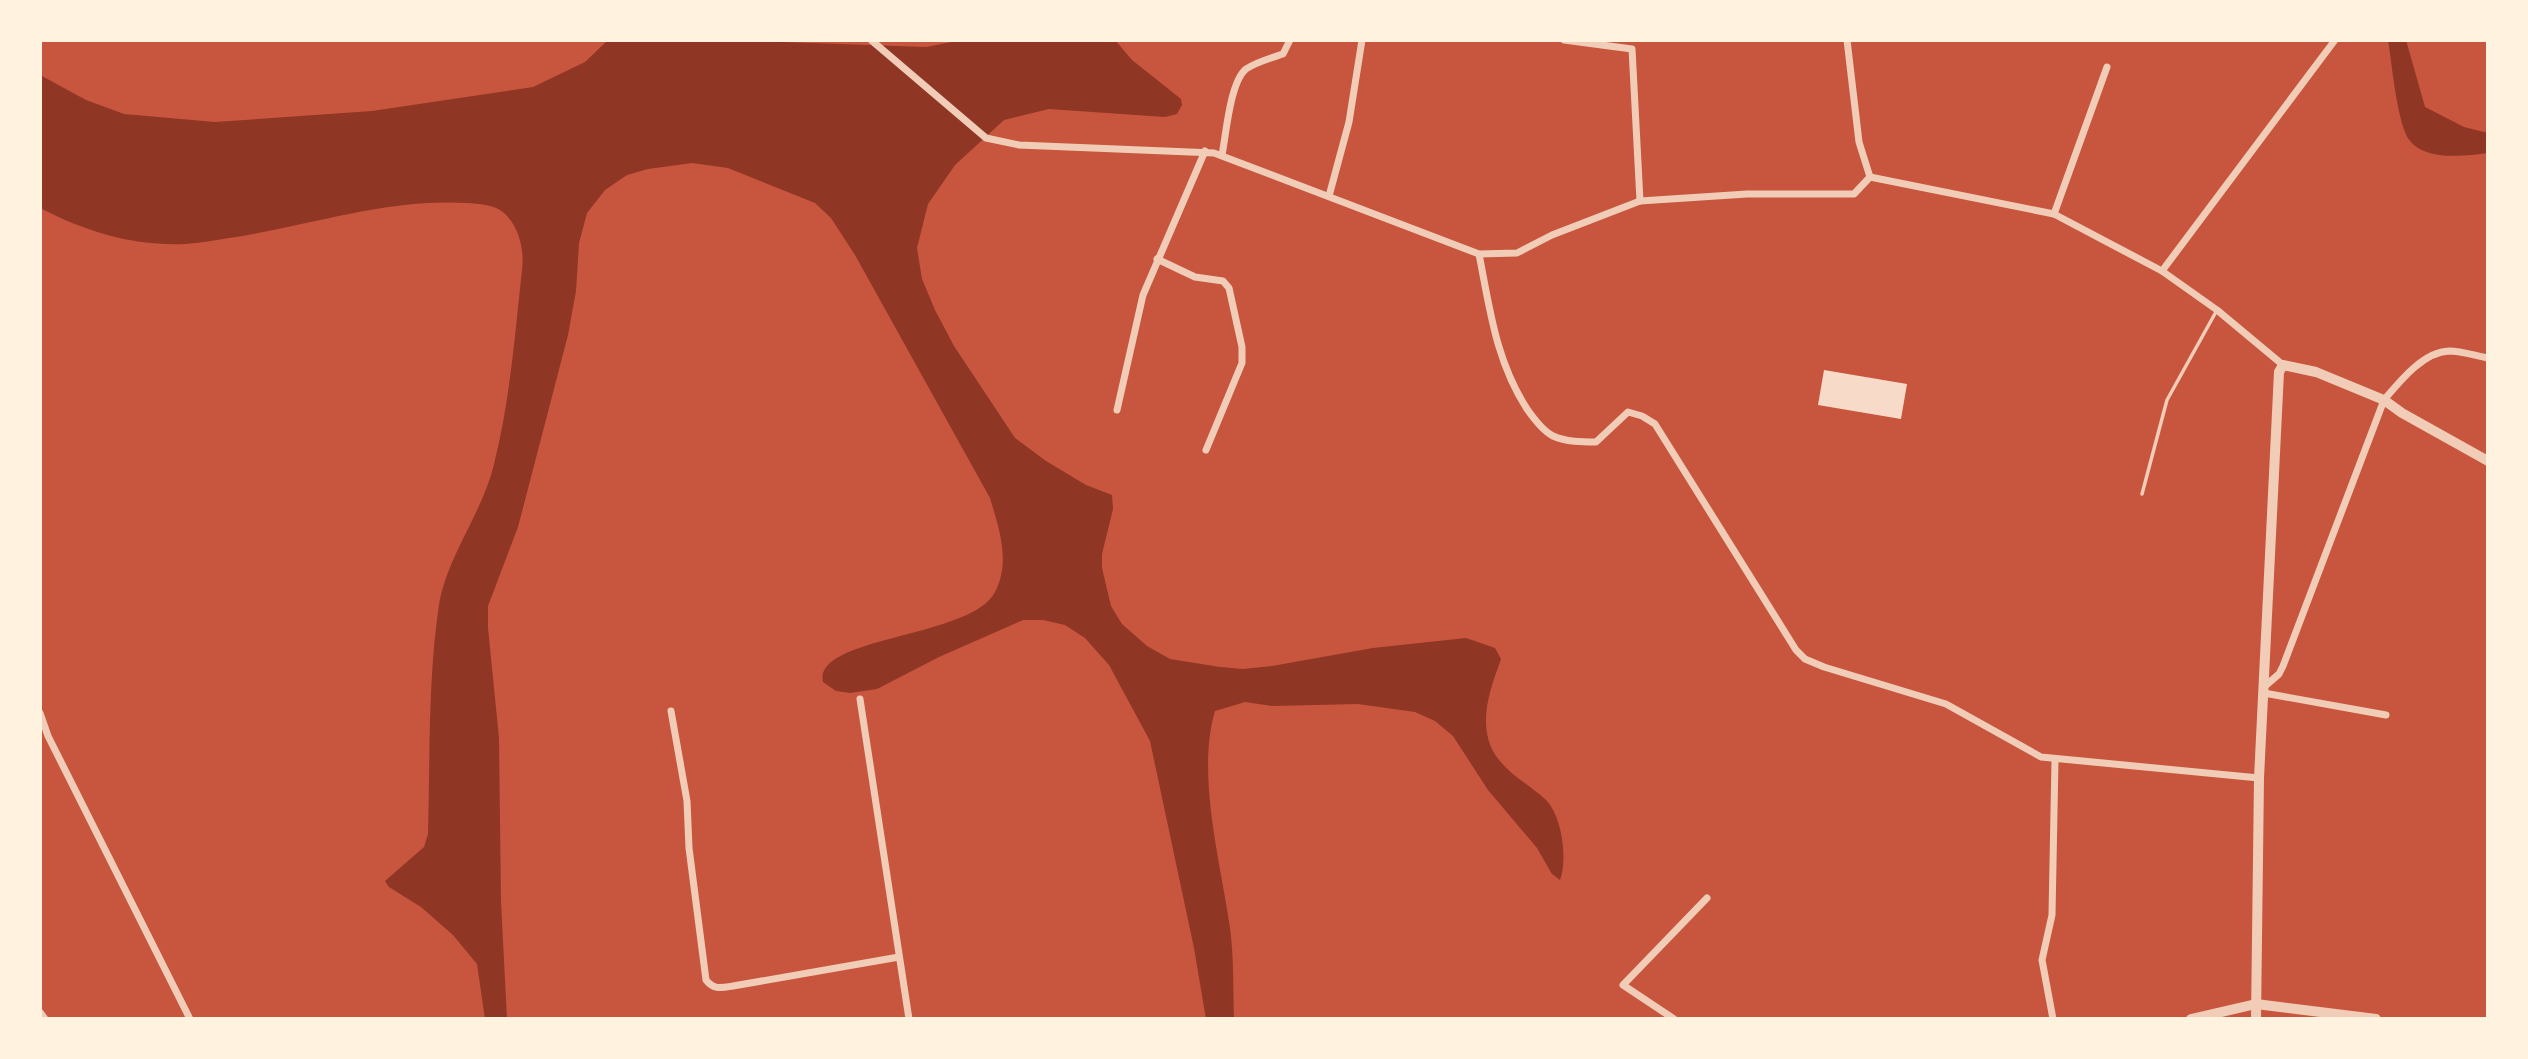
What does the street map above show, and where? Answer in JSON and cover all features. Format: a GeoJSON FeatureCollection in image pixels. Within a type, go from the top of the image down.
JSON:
{"type":"FeatureCollection","features":[{"type":"Feature","properties":{"kind":"street"},"geometry":{"type":"LineString","coordinates":[[1222,156],[1237,82],[1251,66],[1283,54],[1290,40]]}},
{"type":"Feature","properties":{"kind":"street"},"geometry":{"type":"LineString","coordinates":[[1329,197],[1349,122],[1362,40]]}},
{"type":"Feature","properties":{"kind":"street"},"geometry":{"type":"LineString","coordinates":[[1564,40],[1632,49],[1640,201]]}},
{"type":"Feature","properties":{"kind":"street"},"geometry":{"type":"LineString","coordinates":[[1847,40],[1859,142],[1870,177]]}},
{"type":"Feature","properties":{"kind":"street"},"geometry":{"type":"LineString","coordinates":[[2162,271],[2335,40]]}},
{"type":"Feature","properties":{"kind":"street"},"geometry":{"type":"LineString","coordinates":[[873,42],[986,138],[1019,145],[1205,151],[1479,254],[1517,253],[1552,235],[1640,201],[1747,194],[1854,194],[1870,177]]}},
{"type":"Feature","properties":{"kind":"street"},"geometry":{"type":"LineString","coordinates":[[2054,214],[2108,68]]}},
{"type":"Feature","properties":{"kind":"street"},"geometry":{"type":"LineString","coordinates":[[1117,410],[1143,295],[1205,151]]}},
{"type":"Feature","properties":{"kind":"street"},"geometry":{"type":"LineString","coordinates":[[1870,177],[2054,214],[2162,271],[2217,310],[2284,365],[2337,380],[2384,400],[2402,413],[2488,461]]}},
{"type":"Feature","properties":{"kind":"street"},"geometry":{"type":"LineString","coordinates":[[1479,254],[1497,344],[1512,386],[1535,421],[1552,436],[1573,441],[1596,442],[1628,412],[1643,416],[1655,424],[1796,650],[1805,659],[1946,704],[2041,757],[2259,778]]}},
{"type":"Feature","properties":{"kind":"street"},"geometry":{"type":"LineString","coordinates":[[1157,259],[1195,277],[1223,281],[1229,288],[1242,347],[1242,363],[1206,450]]}},
{"type":"Feature","properties":{"kind":"street"},"geometry":{"type":"LineString","coordinates":[[2264,690],[2284,666],[2384,400],[2402,378],[2433,355],[2450,351],[2488,358]]}},
{"type":"Feature","properties":{"kind":"street"},"geometry":{"type":"LineString","coordinates":[[2256,1019],[2259,778],[2279,372],[2284,365]]}},
{"type":"Feature","properties":{"kind":"street"},"geometry":{"type":"LineString","coordinates":[[2264,690],[2386,715]]}},
{"type":"Feature","properties":{"kind":"street"},"geometry":{"type":"LineString","coordinates":[[860,699],[909,1019]]}},
{"type":"Feature","properties":{"kind":"street"},"geometry":{"type":"LineString","coordinates":[[671,711],[687,801],[689,848],[706,980],[711,986],[733,986],[899,957]]}},
{"type":"Feature","properties":{"kind":"street"},"geometry":{"type":"LineString","coordinates":[[40,713],[48,736],[190,1019]]}},
{"type":"Feature","properties":{"kind":"street"},"geometry":{"type":"LineString","coordinates":[[2053,1019],[2042,960],[2052,915],[2055,760]]}},
{"type":"Feature","properties":{"kind":"street"},"geometry":{"type":"LineString","coordinates":[[1674,1019],[1623,985],[1707,898]]}},
{"type":"Feature","properties":{"kind":"street"},"geometry":{"type":"LineString","coordinates":[[2192,1019],[2256,1004],[2376,1019]]}},
{"type":"Feature","properties":{"kind":"street"},"geometry":{"type":"LineString","coordinates":[[40,1012],[45,1019]]}},
{"type":"Feature","properties":{"kind":"lane"},"geometry":{"type":"LineString","coordinates":[[2142,494],[2166,400],[2217,310]]}},
{"type":"Feature","properties":{"kind":"shaded area"},"geometry":{"type":"Polygon","coordinates":[[[608,40],[730,40],[926,47],[962,40],[1115,40],[1132,60],[1181,99],[1182,105],[1177,114],[1165,117],[1049,109],[1004,120],[955,165],[928,204],[917,248],[922,279],[954,346],[1015,438],[1086,485],[1112,495],[1113,509],[1102,554],[1102,568],[1111,606],[1122,624],[1147,646],[1170,659],[1243,669],[1373,648],[1466,638],[1495,648],[1501,659],[1486,714],[1491,747],[1501,763],[1545,799],[1556,815],[1563,849],[1560,880],[1552,874],[1537,848],[1488,790],[1453,736],[1435,721],[1415,712],[1358,704],[1272,706],[1245,702],[1215,711],[1210,736],[1209,791],[1231,939],[1234,1019],[1206,1019],[1194,948],[1150,741],[1109,665],[1085,638],[1065,625],[1043,620],[1023,620],[939,657],[877,689],[850,693],[836,691],[823,682],[827,667],[842,655],[957,619],[981,607],[995,592],[1000,581],[1003,557],[997,521],[990,498],[855,255],[831,218],[815,203],[728,168],[692,163],[627,175],[605,190],[587,213],[579,243],[576,291],[568,335],[518,527],[488,606],[499,738],[501,902],[507,1019],[485,1019],[477,964],[453,935],[421,907],[389,887],[385,881],[424,847],[428,834],[431,690],[439,605],[449,569],[489,482],[500,440],[523,262],[516,229],[506,215],[492,207],[467,203],[437,203],[377,209],[259,233],[185,244],[147,243],[110,236],[40,208],[40,75],[86,100],[124,114],[215,122],[372,111],[533,87],[585,62],[608,40]]]}},
{"type":"Feature","properties":{"kind":"shaded area"},"geometry":{"type":"Polygon","coordinates":[[[2388,40],[2406,40],[2425,107],[2464,127],[2488,133],[2488,153],[2446,156],[2426,152],[2410,141],[2398,108],[2388,40]]]}},
{"type":"Feature","properties":{"kind":"building"},"geometry":{"type":"Polygon","coordinates":[[[1824,370],[1907,384],[1901,419],[1818,405],[1824,370]]]}}]}
